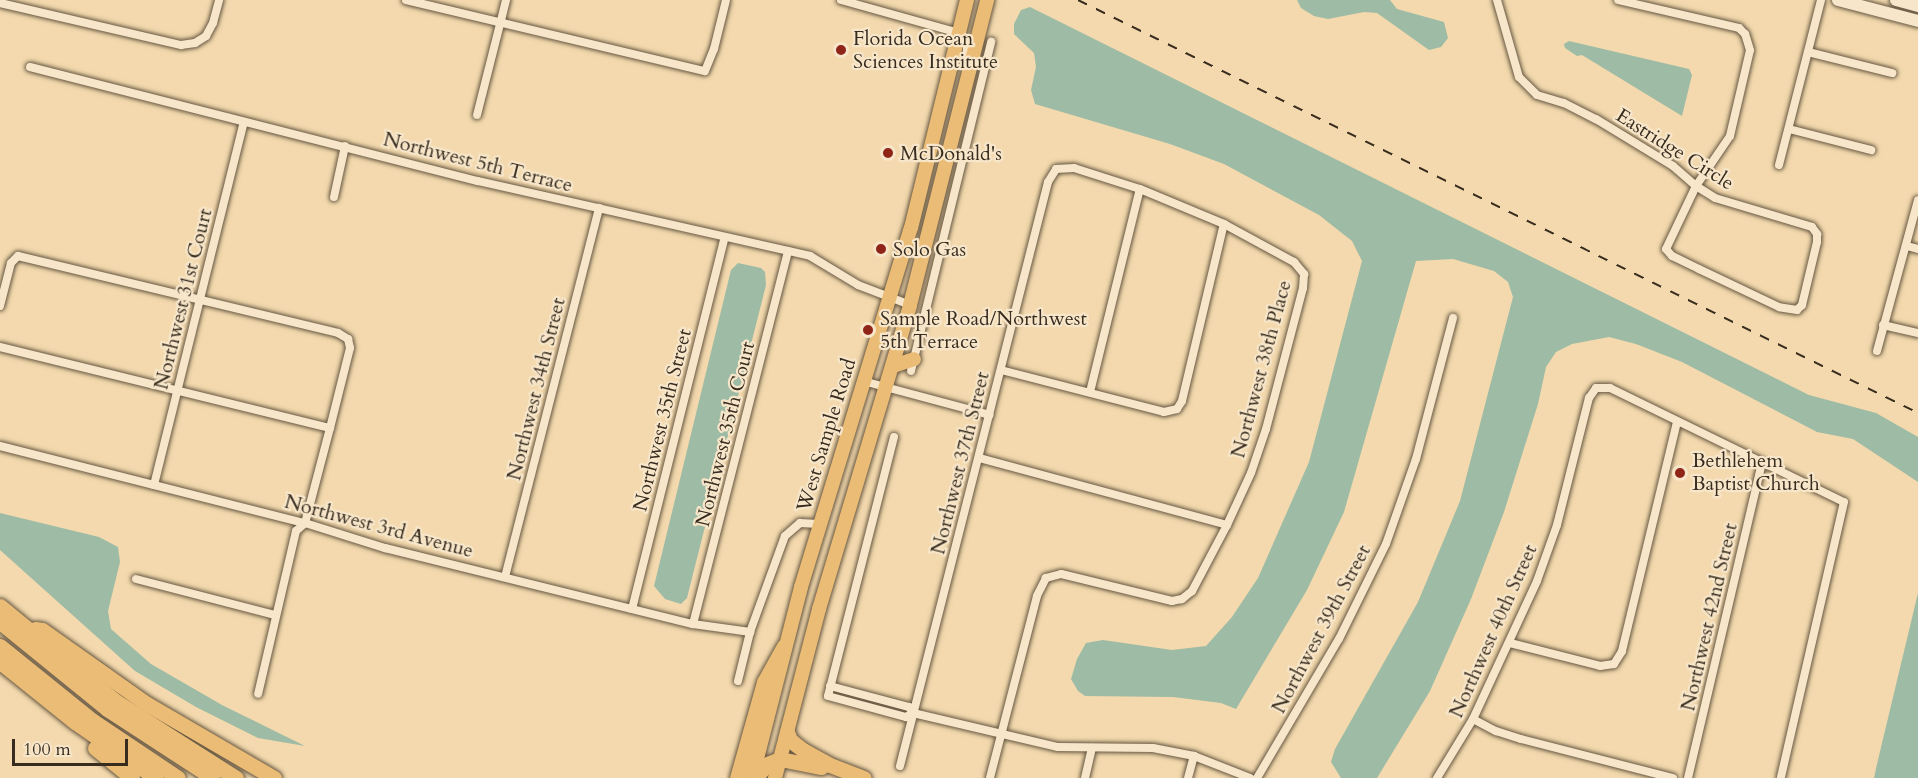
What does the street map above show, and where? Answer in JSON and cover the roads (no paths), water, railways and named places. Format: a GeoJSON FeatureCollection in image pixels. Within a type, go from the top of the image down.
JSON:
{"type":"FeatureCollection","features":[{"type":"Feature","properties":{"kind":"highway"},"geometry":{"type":"LineString","coordinates":[[0,606],[114,700],[236,778]]}},
{"type":"Feature","properties":{"kind":"highway"},"geometry":{"type":"LineString","coordinates":[[0,622],[107,709],[213,778]]}},
{"type":"Feature","properties":{"kind":"highway"},"geometry":{"type":"LineString","coordinates":[[26,629],[42,630],[147,704],[274,778]]}},
{"type":"Feature","properties":{"kind":"highway"},"geometry":{"type":"LineString","coordinates":[[0,646],[93,721],[178,778]]}},
{"type":"Feature","properties":{"kind":"highway"},"geometry":{"type":"LineString","coordinates":[[737,778],[764,682],[784,646]]}},
{"type":"Feature","properties":{"kind":"highway"},"geometry":{"type":"LineString","coordinates":[[0,662],[75,722],[156,778]]}},
{"type":"Feature","properties":{"kind":"highway"},"geometry":{"type":"LineString","coordinates":[[0,670],[30,698],[132,778]]}},
{"type":"Feature","properties":{"kind":"highway"},"geometry":{"type":"LineString","coordinates":[[786,732],[798,747],[830,765],[864,778]]}},
{"type":"Feature","properties":{"kind":"highway"},"geometry":{"type":"LineString","coordinates":[[754,778],[767,764],[780,759],[823,767],[830,765]]}},
{"type":"Feature","properties":{"kind":"main road","name":"West Sample Road"},"geometry":{"type":"LineString","coordinates":[[754,778],[784,646],[819,524],[911,228],[967,0]]}},
{"type":"Feature","properties":{"kind":"main road"},"geometry":{"type":"LineString","coordinates":[[775,778],[819,609],[910,305],[987,0]]}},
{"type":"Feature","properties":{"kind":"main road"},"geometry":{"type":"LineString","coordinates":[[893,366],[913,365]]}},
{"type":"Feature","properties":{"kind":"street"},"geometry":{"type":"LineString","coordinates":[[0,3],[181,45],[195,44],[206,36],[213,23],[219,0]]}},
{"type":"Feature","properties":{"kind":"street"},"geometry":{"type":"LineString","coordinates":[[406,0],[705,71],[714,49],[726,0]]}},
{"type":"Feature","properties":{"kind":"street"},"geometry":{"type":"LineString","coordinates":[[477,115],[506,0]]}},
{"type":"Feature","properties":{"kind":"street"},"geometry":{"type":"LineString","coordinates":[[842,0],[959,33],[967,46],[964,89],[978,95]]}},
{"type":"Feature","properties":{"kind":"street","name":"Eastridge Circle"},"geometry":{"type":"LineString","coordinates":[[1497,0],[1519,77],[1526,87],[1596,119],[1673,166],[1696,186],[1734,205],[1812,227],[1817,234],[1817,242],[1802,305],[1797,310],[1779,307],[1699,270],[1672,256],[1666,249],[1696,186]]}},
{"type":"Feature","properties":{"kind":"street"},"geometry":{"type":"LineString","coordinates":[[1618,0],[1739,28],[1749,41],[1750,50],[1730,136],[1696,186]]}},
{"type":"Feature","properties":{"kind":"street"},"geometry":{"type":"LineString","coordinates":[[1779,165],[1821,0]]}},
{"type":"Feature","properties":{"kind":"street"},"geometry":{"type":"LineString","coordinates":[[1838,0],[1918,21]]}},
{"type":"Feature","properties":{"kind":"street"},"geometry":{"type":"LineString","coordinates":[[1896,0],[1918,6]]}},
{"type":"Feature","properties":{"kind":"street"},"geometry":{"type":"LineString","coordinates":[[913,365],[991,42]]}},
{"type":"Feature","properties":{"kind":"street"},"geometry":{"type":"LineString","coordinates":[[1808,52],[1892,73]]}},
{"type":"Feature","properties":{"kind":"street","name":"Northwest 5th Terrace"},"geometry":{"type":"LineString","coordinates":[[30,67],[478,181],[818,259],[858,285],[910,305]]}},
{"type":"Feature","properties":{"kind":"street","name":"Northwest 31st Court"},"geometry":{"type":"LineString","coordinates":[[154,485],[244,122]]}},
{"type":"Feature","properties":{"kind":"street"},"geometry":{"type":"LineString","coordinates":[[1789,129],[1870,150]]}},
{"type":"Feature","properties":{"kind":"street"},"geometry":{"type":"LineString","coordinates":[[333,197],[345,146]]}},
{"type":"Feature","properties":{"kind":"street","name":"Northwest 37th Street"},"geometry":{"type":"LineString","coordinates":[[900,766],[1048,182],[1056,169],[1074,168],[1140,189]]}},
{"type":"Feature","properties":{"kind":"street"},"geometry":{"type":"LineString","coordinates":[[1001,370],[1164,412],[1177,409],[1182,401],[1224,224],[1140,189],[1090,392]]}},
{"type":"Feature","properties":{"kind":"street"},"geometry":{"type":"LineString","coordinates":[[1877,351],[1893,282],[1907,246],[1918,200]]}},
{"type":"Feature","properties":{"kind":"street","name":"Northwest 34th Street"},"geometry":{"type":"LineString","coordinates":[[504,577],[598,208]]}},
{"type":"Feature","properties":{"kind":"street","name":"Northwest 38th Place"},"geometry":{"type":"LineString","coordinates":[[1001,735],[1037,596],[1046,578],[1061,574],[1172,601],[1182,599],[1192,591],[1251,473],[1266,429],[1303,288],[1304,274],[1294,262],[1224,224]]}},
{"type":"Feature","properties":{"kind":"street","name":"Northwest 35th Street"},"geometry":{"type":"LineString","coordinates":[[632,609],[724,239]]}},
{"type":"Feature","properties":{"kind":"street"},"geometry":{"type":"LineString","coordinates":[[1907,246],[1918,249]]}},
{"type":"Feature","properties":{"kind":"street","name":"Northwest 35th Court"},"geometry":{"type":"LineString","coordinates":[[693,624],[788,251]]}},
{"type":"Feature","properties":{"kind":"street"},"geometry":{"type":"LineString","coordinates":[[0,306],[11,263],[18,256],[200,298],[338,333],[348,339],[350,348],[330,428],[305,523],[296,531],[258,694]]}},
{"type":"Feature","properties":{"kind":"street","name":"Northwest 39th Street"},"geometry":{"type":"LineString","coordinates":[[1257,778],[1339,639],[1386,544],[1416,459],[1453,318]]}},
{"type":"Feature","properties":{"kind":"street"},"geometry":{"type":"LineString","coordinates":[[1883,325],[1918,333]]}},
{"type":"Feature","properties":{"kind":"street"},"geometry":{"type":"LineString","coordinates":[[0,347],[330,428]]}},
{"type":"Feature","properties":{"kind":"street"},"geometry":{"type":"LineString","coordinates":[[863,381],[990,415]]}},
{"type":"Feature","properties":{"kind":"street","name":"Northwest 40th Street"},"geometry":{"type":"LineString","coordinates":[[1437,778],[1473,718],[1538,581],[1557,525],[1589,398],[1596,388],[1610,388],[1677,422]]}},
{"type":"Feature","properties":{"kind":"street"},"geometry":{"type":"LineString","coordinates":[[1510,643],[1600,666],[1614,664],[1622,651],[1677,422],[1844,502],[1845,509],[1782,778]]}},
{"type":"Feature","properties":{"kind":"street"},"geometry":{"type":"LineString","coordinates":[[894,437],[828,696],[906,717],[913,714],[1058,747],[1153,748],[1194,756],[1250,778]]}},
{"type":"Feature","properties":{"kind":"street","name":"Northwest 3rd Avenue"},"geometry":{"type":"LineString","coordinates":[[0,446],[305,523],[385,548],[693,624],[750,632]]}},
{"type":"Feature","properties":{"kind":"street"},"geometry":{"type":"LineString","coordinates":[[979,458],[1227,525]]}},
{"type":"Feature","properties":{"kind":"street","name":"Northwest 42nd Street"},"geometry":{"type":"LineString","coordinates":[[1688,778],[1761,463]]}},
{"type":"Feature","properties":{"kind":"street"},"geometry":{"type":"LineString","coordinates":[[738,681],[750,632],[785,536],[800,523],[819,524]]}},
{"type":"Feature","properties":{"kind":"street"},"geometry":{"type":"LineString","coordinates":[[136,579],[275,615]]}},
{"type":"Feature","properties":{"kind":"street"},"geometry":{"type":"LineString","coordinates":[[830,686],[909,706],[913,714]]}},
{"type":"Feature","properties":{"kind":"street"},"geometry":{"type":"LineString","coordinates":[[1473,718],[1521,739],[1672,778]]}},
{"type":"Feature","properties":{"kind":"street"},"geometry":{"type":"LineString","coordinates":[[990,778],[1001,735]]}},
{"type":"Feature","properties":{"kind":"street"},"geometry":{"type":"LineString","coordinates":[[1085,778],[1092,748]]}},
{"type":"Feature","properties":{"kind":"street"},"geometry":{"type":"LineString","coordinates":[[1188,778],[1194,756]]}},
{"type":"Feature","properties":{"kind":"railway"},"geometry":{"type":"LineString","coordinates":[[1078,0],[1918,413]]}},
{"type":"Feature","properties":{"kind":"place","name":"Florida Ocean Sciences Institute"},"geometry":{"type":"Point","coordinates":[841,50]}},
{"type":"Feature","properties":{"kind":"place","name":"McDonald's"},"geometry":{"type":"Point","coordinates":[888,153]}},
{"type":"Feature","properties":{"kind":"place","name":"Solo Gas"},"geometry":{"type":"Point","coordinates":[881,249]}},
{"type":"Feature","properties":{"kind":"place","name":"Sample Road/Northwest 5th Terrace"},"geometry":{"type":"Point","coordinates":[868,330]}},
{"type":"Feature","properties":{"kind":"place","name":"Bethlehem Baptist Church"},"geometry":{"type":"Point","coordinates":[1680,473]}}]}
